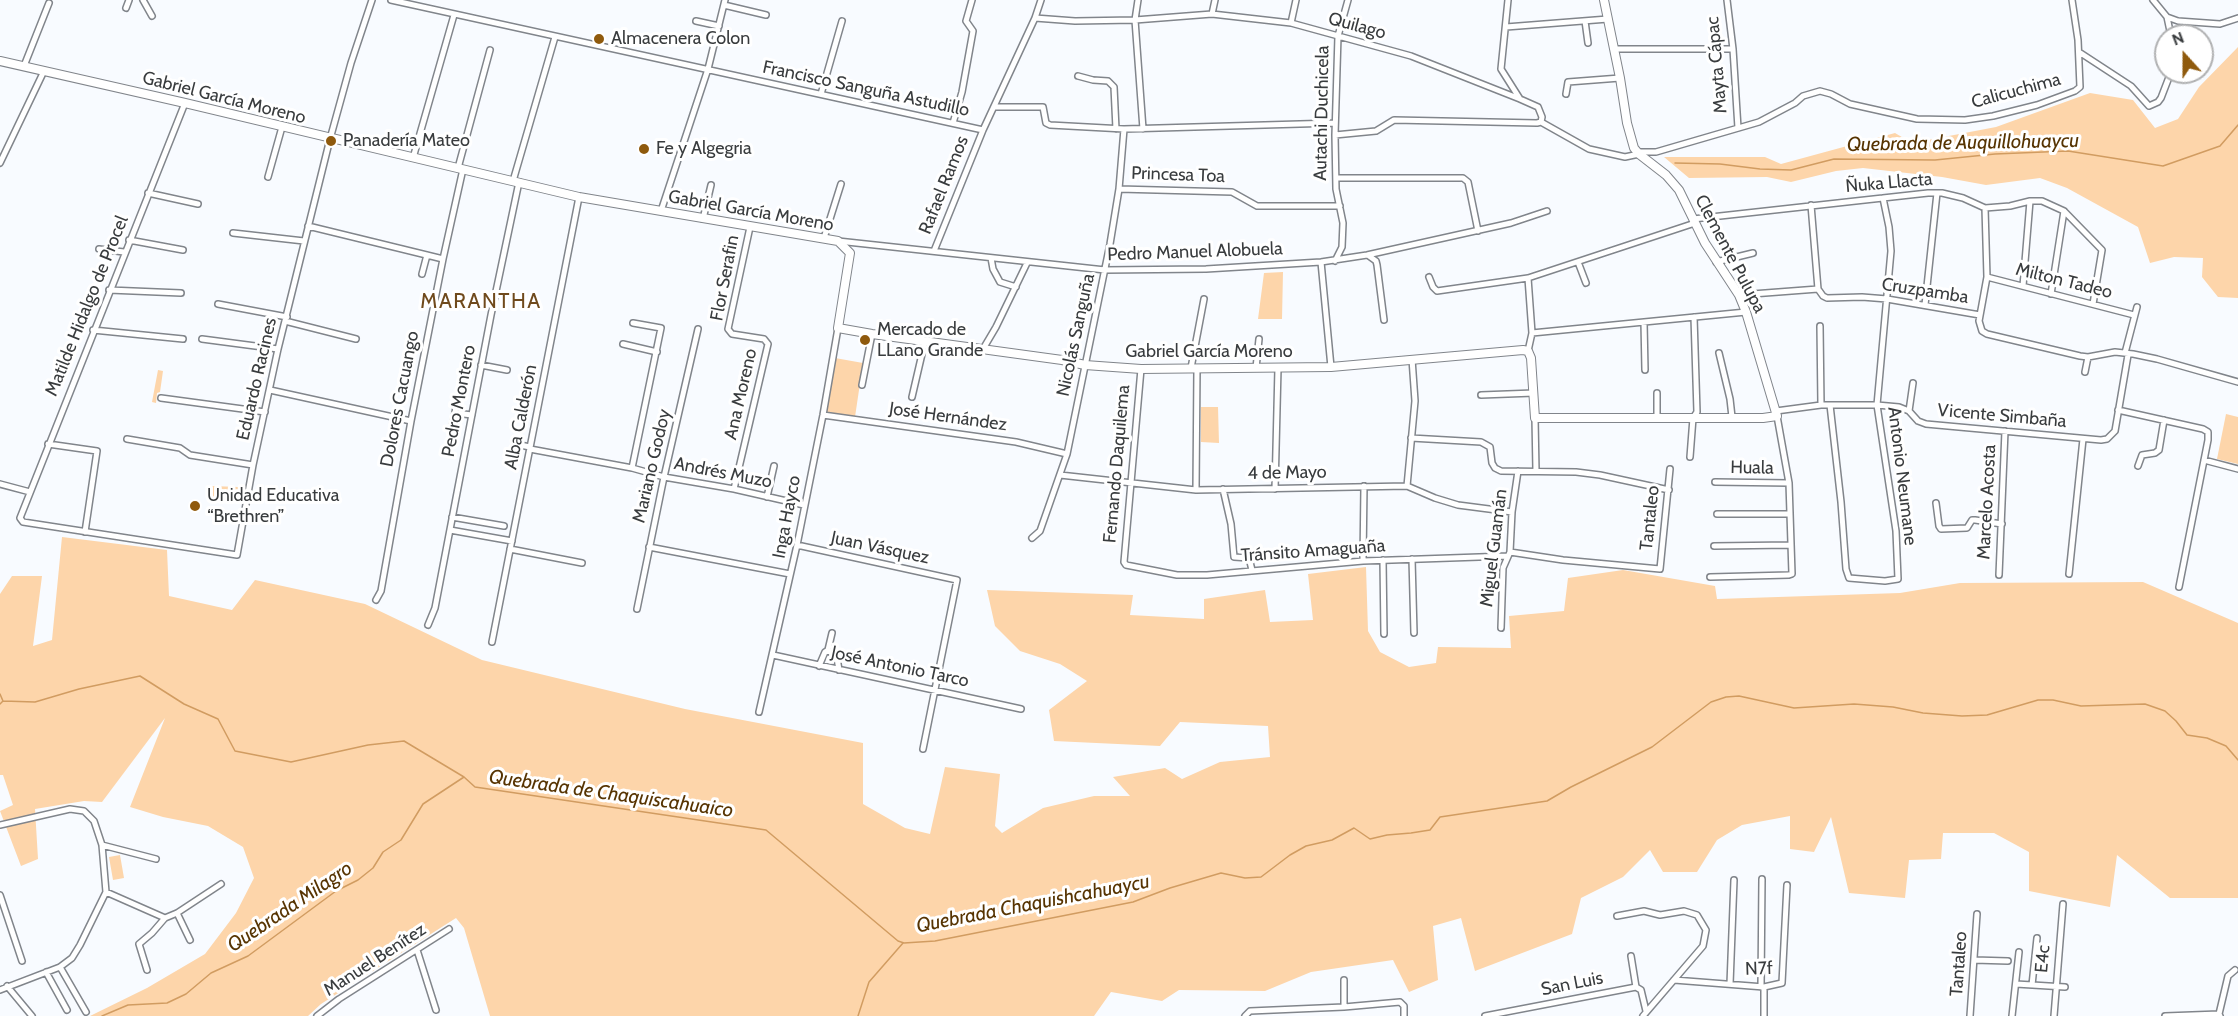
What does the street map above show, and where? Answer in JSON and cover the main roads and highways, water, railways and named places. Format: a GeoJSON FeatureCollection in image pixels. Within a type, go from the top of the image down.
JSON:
{"type":"FeatureCollection","features":[{"type":"Feature","properties":{"kind":"waterway","name":"Quebrada de Auquillohuaycu"},"geometry":{"type":"LineString","coordinates":[[1675,163],[1791,170],[1834,159],[1935,160],[1995,154],[2068,151],[2163,166],[2220,146],[2238,125]]}},
{"type":"Feature","properties":{"kind":"waterway","name":"Quebrada Chaquishcahuaycu"},"geometry":{"type":"LineString","coordinates":[[0,704],[3,701],[35,702],[79,689],[140,676],[184,704],[218,719],[235,751],[291,762],[368,745],[404,741],[464,777],[475,787],[766,830],[898,941],[904,943],[935,941],[1133,902],[1221,873],[1245,878],[1261,877],[1306,846],[1332,840],[1354,828],[1370,839],[1430,830],[1440,817],[1547,801],[1652,747],[1711,702],[1726,697],[1739,696],[1794,708],[1854,704],[1962,716],[1987,715],[2038,700],[2053,700],[2081,706],[2145,704],[2165,711],[2187,735],[2207,738],[2226,746],[2238,760]]}},
{"type":"Feature","properties":{"kind":"waterway","name":"Quebrada de Chaquiscahuaico"},"geometry":{"type":"LineString","coordinates":[[0,694],[3,701]]}},
{"type":"Feature","properties":{"kind":"waterway","name":"Quebrada Milagro"},"geometry":{"type":"LineString","coordinates":[[102,1016],[128,1005],[167,1003],[186,994],[211,973],[248,956],[336,891],[358,880],[373,868],[383,852],[401,840],[423,804],[464,777]]}},
{"type":"Feature","properties":{"kind":"waterway"},"geometry":{"type":"LineString","coordinates":[[858,1016],[869,982],[903,943]]}},
{"type":"Feature","properties":{"kind":"place","name":"Almacenera Colon"},"geometry":{"type":"Point","coordinates":[599,39]}},
{"type":"Feature","properties":{"kind":"place","name":"Panadería Mateo"},"geometry":{"type":"Point","coordinates":[331,141]}},
{"type":"Feature","properties":{"kind":"place","name":"Fe y Algegria"},"geometry":{"type":"Point","coordinates":[644,149]}},
{"type":"Feature","properties":{"kind":"place","name":"Mercado de LLano Grande"},"geometry":{"type":"Point","coordinates":[865,340]}},
{"type":"Feature","properties":{"kind":"place","name":"Unidad Educativa “Brethren”"},"geometry":{"type":"Point","coordinates":[195,506]}},
{"type":"Feature","properties":{"kind":"district","name":"MARANTHA"},"geometry":{"type":"Point","coordinates":[481,302]}}]}
